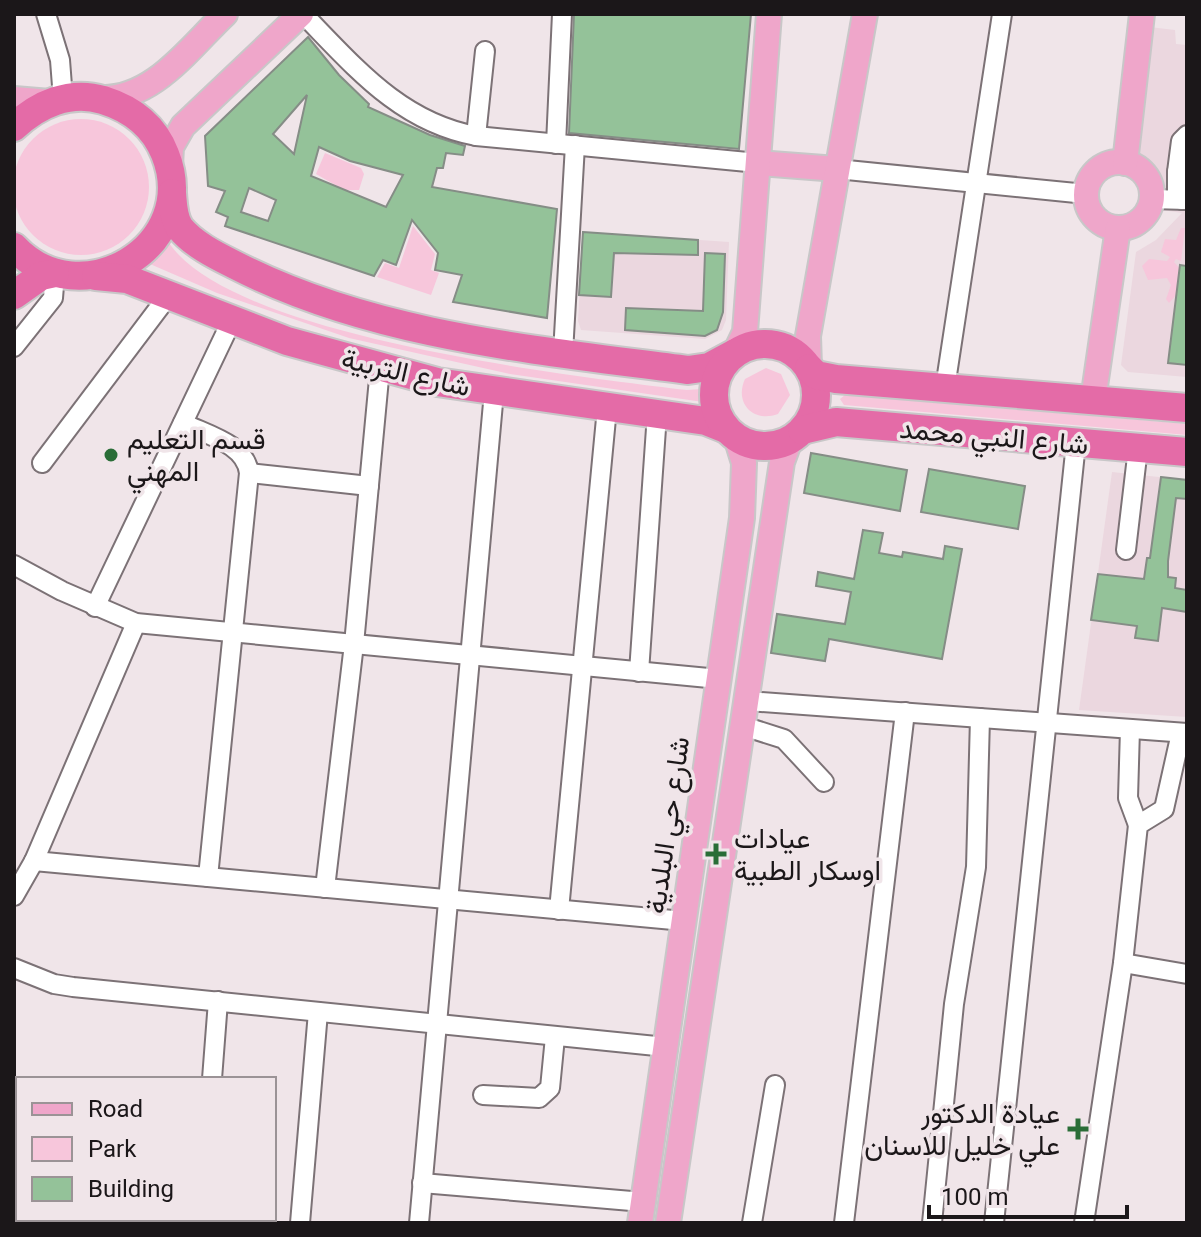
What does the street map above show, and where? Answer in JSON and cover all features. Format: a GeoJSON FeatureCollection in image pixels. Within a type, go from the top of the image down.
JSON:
{"type":"FeatureCollection","features":[{"type":"Feature","properties":{"kind":"highway"},"geometry":{"type":"LineString","coordinates":[[14,127],[57,100],[95,98]]}},
{"type":"Feature","properties":{"kind":"highway","name":"شارع التربية"},"geometry":{"type":"LineString","coordinates":[[95,98],[121,105],[143,120],[160,141],[171,180],[177,223],[190,237],[221,258],[284,287],[394,321],[563,353],[695,370],[716,365],[735,353]]}},
{"type":"Feature","properties":{"kind":"highway"},"geometry":{"type":"LineString","coordinates":[[96,276],[119,269],[140,256],[156,238],[167,217],[171,180]]}},
{"type":"Feature","properties":{"kind":"highway"},"geometry":{"type":"LineString","coordinates":[[14,247],[34,264],[55,273]]}},
{"type":"Feature","properties":{"kind":"highway"},"geometry":{"type":"LineString","coordinates":[[17,292],[41,276],[55,273]]}},
{"type":"Feature","properties":{"kind":"highway","name":"شارع التربية"},"geometry":{"type":"LineString","coordinates":[[55,273],[127,279],[231,322],[380,368],[494,392],[706,421],[731,433]]}},
{"type":"Feature","properties":{"kind":"highway"},"geometry":{"type":"LineString","coordinates":[[750,345],[776,345],[799,356],[809,368],[816,401],[796,435],[758,446],[731,433],[718,417],[714,389],[717,375],[735,353],[750,345]]}},
{"type":"Feature","properties":{"kind":"highway","name":"شارع النبي محمد"},"geometry":{"type":"LineString","coordinates":[[809,368],[821,377],[836,379],[1187,408]]}},
{"type":"Feature","properties":{"kind":"highway","name":"شارع النبي محمد"},"geometry":{"type":"LineString","coordinates":[[796,435],[836,422],[1187,452]]}},
{"type":"Feature","properties":{"kind":"main road"},"geometry":{"type":"LineString","coordinates":[[95,98],[128,96],[156,80],[225,14]]}},
{"type":"Feature","properties":{"kind":"main road"},"geometry":{"type":"LineString","coordinates":[[171,180],[171,147],[183,126],[302,14]]}},
{"type":"Feature","properties":{"kind":"main road"},"geometry":{"type":"LineString","coordinates":[[735,353],[744,338],[769,14]]}},
{"type":"Feature","properties":{"kind":"main road"},"geometry":{"type":"LineString","coordinates":[[809,368],[806,344],[865,14]]}},
{"type":"Feature","properties":{"kind":"main road"},"geometry":{"type":"LineString","coordinates":[[1125,163],[1142,14]]}},
{"type":"Feature","properties":{"kind":"main road"},"geometry":{"type":"LineString","coordinates":[[14,99],[57,100]]}},
{"type":"Feature","properties":{"kind":"main road"},"geometry":{"type":"LineString","coordinates":[[758,163],[837,169]]}},
{"type":"Feature","properties":{"kind":"main road"},"geometry":{"type":"LineString","coordinates":[[1125,163],[1142,172],[1151,189],[1151,199],[1144,216],[1128,227],[1109,227],[1094,216],[1086,194],[1089,182],[1100,169],[1125,163]]}},
{"type":"Feature","properties":{"kind":"main road"},"geometry":{"type":"LineString","coordinates":[[1093,400],[1118,228]]}},
{"type":"Feature","properties":{"kind":"main road","name":"شارع حي البلدية"},"geometry":{"type":"LineString","coordinates":[[642,1213],[742,518],[744,463],[731,433]]}},
{"type":"Feature","properties":{"kind":"main road"},"geometry":{"type":"LineString","coordinates":[[668,1223],[782,462],[796,435]]}},
{"type":"Feature","properties":{"kind":"main road"},"geometry":{"type":"LineString","coordinates":[[742,518],[762,513],[773,522]]}},
{"type":"Feature","properties":{"kind":"street"},"geometry":{"type":"LineString","coordinates":[[46,14],[60,60],[57,100]]}},
{"type":"Feature","properties":{"kind":"street"},"geometry":{"type":"LineString","coordinates":[[302,14],[371,83],[403,109],[440,127],[476,136],[758,163]]}},
{"type":"Feature","properties":{"kind":"street"},"geometry":{"type":"LineString","coordinates":[[562,14],[566,145],[563,353]]}},
{"type":"Feature","properties":{"kind":"street"},"geometry":{"type":"LineString","coordinates":[[945,388],[1002,14]]}},
{"type":"Feature","properties":{"kind":"street"},"geometry":{"type":"LineString","coordinates":[[476,136],[485,51]]}},
{"type":"Feature","properties":{"kind":"street"},"geometry":{"type":"LineString","coordinates":[[1184,200],[1177,194],[1187,122]]}},
{"type":"Feature","properties":{"kind":"street"},"geometry":{"type":"LineString","coordinates":[[837,169],[1086,194]]}},
{"type":"Feature","properties":{"kind":"street"},"geometry":{"type":"LineString","coordinates":[[1151,199],[1184,200]]}},
{"type":"Feature","properties":{"kind":"street"},"geometry":{"type":"LineString","coordinates":[[14,347],[53,298],[55,273]]}},
{"type":"Feature","properties":{"kind":"street"},"geometry":{"type":"LineString","coordinates":[[42,463],[168,296]]}},
{"type":"Feature","properties":{"kind":"street"},"geometry":{"type":"LineString","coordinates":[[95,607],[231,322]]}},
{"type":"Feature","properties":{"kind":"street"},"geometry":{"type":"LineString","coordinates":[[325,888],[354,644],[380,368]]}},
{"type":"Feature","properties":{"kind":"street"},"geometry":{"type":"LineString","coordinates":[[419,1223],[494,392]]}},
{"type":"Feature","properties":{"kind":"street"},"geometry":{"type":"LineString","coordinates":[[559,910],[607,408]]}},
{"type":"Feature","properties":{"kind":"street"},"geometry":{"type":"LineString","coordinates":[[639,672],[657,414]]}},
{"type":"Feature","properties":{"kind":"street"},"geometry":{"type":"LineString","coordinates":[[183,423],[241,451],[248,460],[249,473],[208,877]]}},
{"type":"Feature","properties":{"kind":"street"},"geometry":{"type":"LineString","coordinates":[[994,1223],[1076,443]]}},
{"type":"Feature","properties":{"kind":"street"},"geometry":{"type":"LineString","coordinates":[[1126,550],[1138,448]]}},
{"type":"Feature","properties":{"kind":"street"},"geometry":{"type":"LineString","coordinates":[[249,473],[369,486]]}},
{"type":"Feature","properties":{"kind":"street"},"geometry":{"type":"LineString","coordinates":[[14,565],[95,607],[136,623],[719,679]]}},
{"type":"Feature","properties":{"kind":"street"},"geometry":{"type":"LineString","coordinates":[[14,896],[34,861],[136,623]]}},
{"type":"Feature","properties":{"kind":"street"},"geometry":{"type":"LineString","coordinates":[[747,701],[1184,733],[1164,809],[1138,825]]}},
{"type":"Feature","properties":{"kind":"street"},"geometry":{"type":"LineString","coordinates":[[844,1223],[905,712]]}},
{"type":"Feature","properties":{"kind":"street"},"geometry":{"type":"LineString","coordinates":[[932,1223],[954,1004],[976,867],[980,718]]}},
{"type":"Feature","properties":{"kind":"street"},"geometry":{"type":"LineString","coordinates":[[743,726],[784,739],[824,782]]}},
{"type":"Feature","properties":{"kind":"street"},"geometry":{"type":"LineString","coordinates":[[1084,1223],[1123,963],[1138,825],[1128,798],[1130,729]]}},
{"type":"Feature","properties":{"kind":"street"},"geometry":{"type":"LineString","coordinates":[[34,861],[684,921]]}},
{"type":"Feature","properties":{"kind":"street"},"geometry":{"type":"LineString","coordinates":[[1123,963],[1187,974]]}},
{"type":"Feature","properties":{"kind":"street"},"geometry":{"type":"LineString","coordinates":[[14,968],[54,984],[666,1047]]}},
{"type":"Feature","properties":{"kind":"street"},"geometry":{"type":"LineString","coordinates":[[212,1077],[218,1001]]}},
{"type":"Feature","properties":{"kind":"street"},"geometry":{"type":"LineString","coordinates":[[300,1223],[318,1012]]}},
{"type":"Feature","properties":{"kind":"street"},"geometry":{"type":"LineString","coordinates":[[483,1095],[539,1098],[550,1088],[555,1037]]}},
{"type":"Feature","properties":{"kind":"street"},"geometry":{"type":"LineString","coordinates":[[752,1223],[775,1085]]}},
{"type":"Feature","properties":{"kind":"street"},"geometry":{"type":"LineString","coordinates":[[422,1183],[642,1213]]}},
{"type":"Feature","properties":{"kind":"shaded area"},"geometry":{"type":"Polygon","coordinates":[[[1141,26],[1175,30],[1176,44],[1187,45],[1187,377],[1128,372],[1121,365],[1136,252],[1156,240],[1182,213],[1149,208],[1151,189],[1148,180],[1134,166],[1141,26]]]}},
{"type":"Feature","properties":{"kind":"shaded area"},"geometry":{"type":"Polygon","coordinates":[[[583,232],[729,242],[726,320],[722,330],[705,339],[581,330],[578,321],[583,232]]]}},
{"type":"Feature","properties":{"kind":"shaded area"},"geometry":{"type":"Polygon","coordinates":[[[1112,472],[1187,480],[1187,717],[1079,710],[1112,472]]]}},
{"type":"Feature","properties":{"kind":"green space"},"geometry":{"type":"Polygon","coordinates":[[[81,119],[107,124],[129,139],[144,161],[149,187],[144,213],[129,235],[107,250],[81,255],[55,250],[33,235],[18,213],[13,187],[18,161],[33,139],[55,124],[81,119]]]}},
{"type":"Feature","properties":{"kind":"green space"},"geometry":{"type":"Polygon","coordinates":[[[325,153],[361,168],[364,174],[359,190],[344,190],[316,174],[325,153]]]}},
{"type":"Feature","properties":{"kind":"green space"},"geometry":{"type":"Polygon","coordinates":[[[413,226],[435,254],[431,270],[439,273],[431,295],[377,277],[385,263],[399,268],[413,226]]]}},
{"type":"Feature","properties":{"kind":"green space"},"geometry":{"type":"Polygon","coordinates":[[[1181,228],[1185,228],[1181,261],[1176,259],[1174,262],[1180,269],[1177,294],[1169,303],[1166,299],[1171,285],[1167,278],[1148,280],[1142,266],[1149,259],[1167,261],[1170,257],[1161,252],[1165,239],[1176,240],[1181,228]]]}},
{"type":"Feature","properties":{"kind":"green space"},"geometry":{"type":"Polygon","coordinates":[[[169,243],[205,276],[261,304],[331,328],[490,362],[635,384],[702,389],[703,402],[510,374],[349,338],[217,293],[150,264],[169,243]]]}},
{"type":"Feature","properties":{"kind":"green space"},"geometry":{"type":"Polygon","coordinates":[[[766,368],[781,374],[790,395],[778,414],[761,416],[748,409],[742,388],[745,379],[766,368]]]}},
{"type":"Feature","properties":{"kind":"green space"},"geometry":{"type":"Polygon","coordinates":[[[845,395],[1187,424],[1187,435],[844,405],[840,399],[845,395]]]}},
{"type":"Feature","properties":{"kind":"building"},"geometry":{"type":"Polygon","coordinates":[[[574,14],[751,14],[739,149],[569,133],[574,14]]]}},
{"type":"Feature","properties":{"kind":"building"},"geometry":{"type":"Polygon","coordinates":[[[308,37],[339,75],[369,104],[368,107],[430,135],[465,146],[463,155],[446,153],[443,168],[437,168],[432,187],[557,209],[547,318],[453,302],[462,275],[435,270],[438,253],[412,220],[396,265],[383,260],[374,276],[225,226],[228,217],[216,212],[225,191],[208,186],[205,136],[308,37]],[[307,95],[273,134],[294,154],[307,95]],[[319,147],[311,176],[386,207],[403,175],[350,161],[319,147]],[[249,188],[241,212],[268,221],[276,200],[249,188]]]}},
{"type":"Feature","properties":{"kind":"building"},"geometry":{"type":"Polygon","coordinates":[[[583,232],[698,240],[698,255],[614,253],[611,297],[579,295],[583,232]]]}},
{"type":"Feature","properties":{"kind":"building"},"geometry":{"type":"Polygon","coordinates":[[[705,253],[725,254],[723,312],[717,330],[705,336],[625,330],[626,308],[703,311],[705,253]]]}},
{"type":"Feature","properties":{"kind":"building"},"geometry":{"type":"Polygon","coordinates":[[[1180,265],[1187,266],[1187,365],[1168,363],[1180,265]]]}},
{"type":"Feature","properties":{"kind":"building"},"geometry":{"type":"Polygon","coordinates":[[[811,453],[907,470],[900,511],[804,493],[811,453]]]}},
{"type":"Feature","properties":{"kind":"building"},"geometry":{"type":"Polygon","coordinates":[[[929,469],[1025,486],[1018,529],[921,512],[929,469]]]}},
{"type":"Feature","properties":{"kind":"building"},"geometry":{"type":"Polygon","coordinates":[[[1161,477],[1187,480],[1187,499],[1176,498],[1168,577],[1176,578],[1175,588],[1187,590],[1187,612],[1162,608],[1158,641],[1135,638],[1137,626],[1091,620],[1098,574],[1144,579],[1147,558],[1150,558],[1161,477]]]}},
{"type":"Feature","properties":{"kind":"building"},"geometry":{"type":"Polygon","coordinates":[[[863,530],[883,533],[879,553],[902,557],[903,552],[943,559],[945,546],[962,549],[942,659],[829,639],[825,661],[771,653],[777,614],[845,624],[851,592],[816,586],[818,572],[854,579],[863,530]]]}},
{"type":"Feature","properties":{"kind":"place","name":"قسم التعليم المهني"},"geometry":{"type":"Point","coordinates":[111,455]}},
{"type":"Feature","properties":{"kind":"place","name":"عيادات اوسكار الطبية"},"geometry":{"type":"Point","coordinates":[716,854]}},
{"type":"Feature","properties":{"kind":"place","name":"عيادة الدكتور علي خليل للاسنان"},"geometry":{"type":"Point","coordinates":[1078,1129]}}]}
